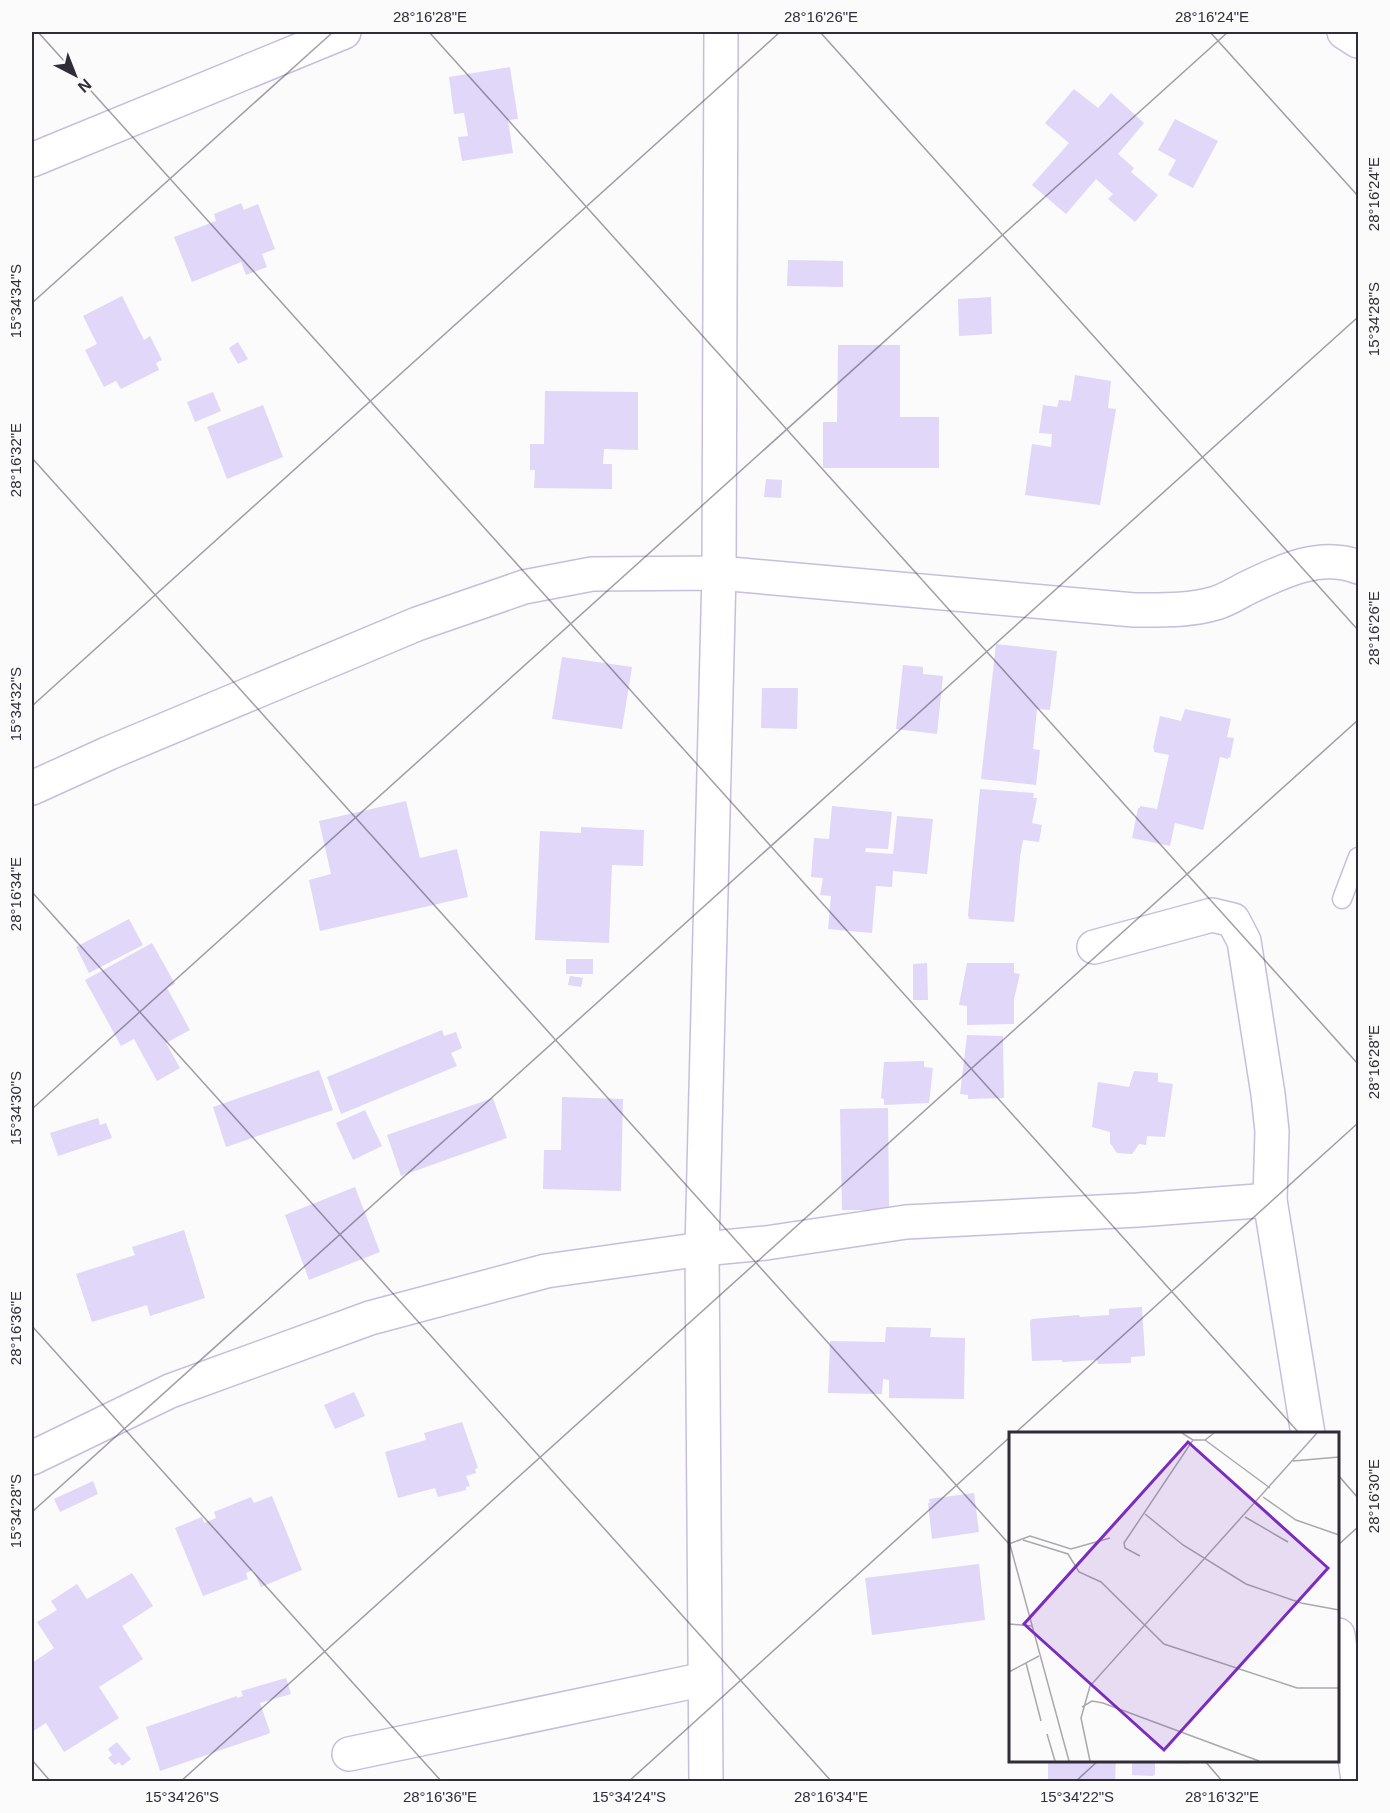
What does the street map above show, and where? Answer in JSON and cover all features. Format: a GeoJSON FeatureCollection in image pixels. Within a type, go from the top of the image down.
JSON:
{"type":"FeatureCollection","features":[{"type":"Feature","properties":{"kind":"main road"},"geometry":{"type":"LineString","coordinates":[[32,160],[344,32]]}},
{"type":"Feature","properties":{"kind":"main road"},"geometry":{"type":"LineString","coordinates":[[706,1782],[702,1249],[719,573],[721,32]]}},
{"type":"Feature","properties":{"kind":"main road"},"geometry":{"type":"LineString","coordinates":[[1344,32],[1359,41]]}},
{"type":"Feature","properties":{"kind":"main road"},"geometry":{"type":"LineString","coordinates":[[32,788],[109,753],[417,624],[524,587],[592,574],[719,573],[1134,610],[1176,611],[1218,603],[1276,574],[1312,563],[1343,561],[1359,567]]}},
{"type":"Feature","properties":{"kind":"main road"},"geometry":{"type":"LineString","coordinates":[[1094,947],[1212,915],[1233,920],[1244,941],[1272,1131],[1270,1200],[1308,1432]]}},
{"type":"Feature","properties":{"kind":"main road"},"geometry":{"type":"LineString","coordinates":[[32,1458],[170,1391],[370,1318],[546,1271],[702,1249],[766,1243],[906,1222],[1138,1210],[1270,1200]]}},
{"type":"Feature","properties":{"kind":"main road"},"geometry":{"type":"LineString","coordinates":[[1339,1642],[1359,1780]]}},
{"type":"Feature","properties":{"kind":"main road"},"geometry":{"type":"LineString","coordinates":[[349,1754],[705,1679]]}},
{"type":"Feature","properties":{"kind":"lane"},"geometry":{"type":"LineString","coordinates":[[1342,899],[1359,857]]}},
{"type":"Feature","properties":{"kind":"building"},"geometry":{"type":"Polygon","coordinates":[[[510,67],[518,119],[508,120],[513,153],[462,161],[458,137],[468,136],[464,113],[454,114],[449,77],[510,67]]]}},
{"type":"Feature","properties":{"kind":"building"},"geometry":{"type":"Polygon","coordinates":[[[1074,89],[1098,108],[1111,93],[1144,123],[1118,154],[1134,168],[1131,172],[1158,195],[1135,222],[1108,199],[1113,194],[1096,179],[1066,214],[1032,185],[1069,143],[1045,123],[1074,89]]]}},
{"type":"Feature","properties":{"kind":"building"},"geometry":{"type":"Polygon","coordinates":[[[1175,119],[1218,141],[1193,188],[1168,175],[1176,160],[1158,150],[1175,119]]]}},
{"type":"Feature","properties":{"kind":"building"},"geometry":{"type":"Polygon","coordinates":[[[241,203],[244,210],[258,204],[275,249],[262,254],[267,267],[246,275],[241,262],[192,282],[174,237],[216,221],[214,214],[241,203]]]}},
{"type":"Feature","properties":{"kind":"building"},"geometry":{"type":"Polygon","coordinates":[[[788,260],[843,261],[843,287],[787,286],[788,260]]]}},
{"type":"Feature","properties":{"kind":"building"},"geometry":{"type":"Polygon","coordinates":[[[122,296],[144,340],[150,336],[162,360],[156,363],[159,370],[121,389],[116,381],[104,387],[85,350],[97,344],[83,316],[122,296]]]}},
{"type":"Feature","properties":{"kind":"building"},"geometry":{"type":"Polygon","coordinates":[[[991,297],[992,334],[959,336],[958,299],[991,297]]]}},
{"type":"Feature","properties":{"kind":"building"},"geometry":{"type":"Polygon","coordinates":[[[238,342],[248,359],[238,364],[229,348],[238,342]]]}},
{"type":"Feature","properties":{"kind":"building"},"geometry":{"type":"Polygon","coordinates":[[[838,345],[900,345],[900,417],[939,417],[939,468],[823,468],[823,422],[837,422],[838,345]]]}},
{"type":"Feature","properties":{"kind":"building"},"geometry":{"type":"Polygon","coordinates":[[[1075,375],[1111,381],[1108,408],[1116,409],[1100,505],[1025,495],[1032,444],[1051,447],[1052,434],[1039,433],[1043,405],[1057,407],[1059,400],[1071,401],[1075,375]]]}},
{"type":"Feature","properties":{"kind":"building"},"geometry":{"type":"Polygon","coordinates":[[[545,391],[638,392],[638,450],[604,449],[603,464],[612,464],[612,489],[534,488],[535,470],[530,470],[530,444],[544,444],[545,391]]]}},
{"type":"Feature","properties":{"kind":"building"},"geometry":{"type":"Polygon","coordinates":[[[213,392],[221,411],[195,422],[187,402],[213,392]]]}},
{"type":"Feature","properties":{"kind":"building"},"geometry":{"type":"Polygon","coordinates":[[[263,405],[283,457],[227,479],[207,427],[263,405]]]}},
{"type":"Feature","properties":{"kind":"building"},"geometry":{"type":"Polygon","coordinates":[[[766,479],[782,480],[781,498],[764,497],[766,479]]]}},
{"type":"Feature","properties":{"kind":"building"},"geometry":{"type":"Polygon","coordinates":[[[996,644],[1057,651],[1050,710],[1037,709],[1033,749],[1040,750],[1036,785],[981,779],[996,644]]]}},
{"type":"Feature","properties":{"kind":"building"},"geometry":{"type":"Polygon","coordinates":[[[562,657],[632,667],[622,729],[552,719],[562,657]]]}},
{"type":"Feature","properties":{"kind":"building"},"geometry":{"type":"Polygon","coordinates":[[[903,665],[923,667],[923,674],[943,676],[937,734],[896,729],[903,665]]]}},
{"type":"Feature","properties":{"kind":"building"},"geometry":{"type":"Polygon","coordinates":[[[762,688],[798,688],[797,729],[761,728],[762,688]]]}},
{"type":"Feature","properties":{"kind":"building"},"geometry":{"type":"Polygon","coordinates":[[[1185,709],[1231,719],[1227,737],[1234,738],[1230,758],[1220,757],[1203,830],[1175,823],[1170,846],[1132,838],[1138,808],[1140,806],[1157,809],[1169,755],[1154,752],[1153,748],[1160,716],[1181,721],[1185,709]]]}},
{"type":"Feature","properties":{"kind":"building"},"geometry":{"type":"Polygon","coordinates":[[[980,789],[1034,793],[1033,798],[1037,798],[1032,823],[1042,825],[1039,842],[1023,840],[1014,922],[969,919],[980,789]]]}},
{"type":"Feature","properties":{"kind":"building"},"geometry":{"type":"Polygon","coordinates":[[[406,801],[420,858],[457,849],[468,897],[320,931],[309,880],[331,874],[319,821],[406,801]]]}},
{"type":"Feature","properties":{"kind":"building"},"geometry":{"type":"Polygon","coordinates":[[[832,806],[892,812],[888,849],[866,848],[865,852],[893,854],[897,816],[933,819],[927,874],[893,871],[892,887],[876,886],[872,933],[828,929],[831,896],[820,895],[823,878],[811,877],[814,838],[829,839],[832,806]]]}},
{"type":"Feature","properties":{"kind":"building"},"geometry":{"type":"Polygon","coordinates":[[[581,827],[644,830],[643,866],[612,865],[609,943],[535,940],[540,831],[581,833],[581,827]]]}},
{"type":"Feature","properties":{"kind":"building"},"geometry":{"type":"Polygon","coordinates":[[[129,919],[143,945],[89,973],[76,947],[129,919]]]}},
{"type":"Feature","properties":{"kind":"building"},"geometry":{"type":"Polygon","coordinates":[[[152,943],[175,984],[167,988],[190,1030],[166,1043],[180,1068],[157,1081],[134,1039],[121,1046],[85,980],[152,943]]]}},
{"type":"Feature","properties":{"kind":"building"},"geometry":{"type":"Polygon","coordinates":[[[566,959],[593,959],[593,974],[566,974],[566,959]]]}},
{"type":"Feature","properties":{"kind":"building"},"geometry":{"type":"Polygon","coordinates":[[[927,963],[928,1000],[913,1000],[913,964],[927,963]]]}},
{"type":"Feature","properties":{"kind":"building"},"geometry":{"type":"Polygon","coordinates":[[[967,963],[1014,963],[1014,973],[1020,974],[1014,999],[1014,1024],[967,1025],[967,1006],[959,1005],[967,963]]]}},
{"type":"Feature","properties":{"kind":"building"},"geometry":{"type":"Polygon","coordinates":[[[570,976],[583,978],[581,987],[568,985],[570,976]]]}},
{"type":"Feature","properties":{"kind":"building"},"geometry":{"type":"Polygon","coordinates":[[[442,1030],[444,1036],[456,1032],[462,1048],[451,1053],[457,1066],[341,1114],[327,1077],[442,1030]]]}},
{"type":"Feature","properties":{"kind":"building"},"geometry":{"type":"Polygon","coordinates":[[[967,1035],[1003,1036],[1004,1098],[968,1099],[968,1095],[960,1094],[967,1035]]]}},
{"type":"Feature","properties":{"kind":"building"},"geometry":{"type":"Polygon","coordinates":[[[924,1061],[924,1067],[933,1068],[929,1103],[884,1105],[884,1099],[881,1098],[884,1062],[924,1061]]]}},
{"type":"Feature","properties":{"kind":"building"},"geometry":{"type":"Polygon","coordinates":[[[319,1070],[333,1110],[226,1147],[213,1107],[319,1070]]]}},
{"type":"Feature","properties":{"kind":"building"},"geometry":{"type":"Polygon","coordinates":[[[1134,1071],[1158,1073],[1158,1082],[1173,1084],[1165,1137],[1147,1136],[1146,1145],[1139,1144],[1132,1154],[1117,1153],[1110,1143],[1110,1132],[1092,1127],[1098,1082],[1129,1087],[1134,1071]]]}},
{"type":"Feature","properties":{"kind":"building"},"geometry":{"type":"Polygon","coordinates":[[[562,1097],[623,1099],[621,1191],[543,1189],[544,1150],[561,1150],[562,1097]]]}},
{"type":"Feature","properties":{"kind":"building"},"geometry":{"type":"Polygon","coordinates":[[[493,1098],[507,1138],[401,1176],[387,1135],[493,1098]]]}},
{"type":"Feature","properties":{"kind":"building"},"geometry":{"type":"Polygon","coordinates":[[[888,1108],[889,1210],[842,1210],[840,1109],[888,1108]]]}},
{"type":"Feature","properties":{"kind":"building"},"geometry":{"type":"Polygon","coordinates":[[[365,1110],[382,1146],[353,1160],[336,1123],[365,1110]]]}},
{"type":"Feature","properties":{"kind":"building"},"geometry":{"type":"Polygon","coordinates":[[[98,1118],[100,1125],[106,1123],[112,1138],[58,1156],[50,1133],[98,1118]]]}},
{"type":"Feature","properties":{"kind":"building"},"geometry":{"type":"Polygon","coordinates":[[[355,1187],[380,1252],[309,1280],[285,1215],[355,1187]]]}},
{"type":"Feature","properties":{"kind":"building"},"geometry":{"type":"Polygon","coordinates":[[[184,1230],[205,1298],[150,1316],[147,1305],[92,1322],[76,1274],[135,1255],[132,1247],[184,1230]]]}},
{"type":"Feature","properties":{"kind":"building"},"geometry":{"type":"Polygon","coordinates":[[[1142,1307],[1145,1355],[1131,1357],[1131,1363],[1098,1364],[1097,1360],[1032,1361],[1030,1321],[1032,1319],[1109,1315],[1109,1309],[1142,1307]]]}},
{"type":"Feature","properties":{"kind":"building"},"geometry":{"type":"Polygon","coordinates":[[[886,1327],[931,1328],[930,1337],[965,1338],[964,1399],[889,1398],[889,1380],[883,1379],[882,1394],[828,1393],[830,1341],[885,1342],[886,1327]]]}},
{"type":"Feature","properties":{"kind":"building"},"geometry":{"type":"Polygon","coordinates":[[[354,1392],[365,1416],[335,1429],[324,1405],[354,1392]]]}},
{"type":"Feature","properties":{"kind":"building"},"geometry":{"type":"Polygon","coordinates":[[[462,1422],[478,1468],[475,1469],[476,1473],[466,1476],[470,1486],[466,1487],[466,1490],[438,1497],[435,1488],[398,1498],[385,1452],[426,1440],[424,1433],[462,1422]]]}},
{"type":"Feature","properties":{"kind":"building"},"geometry":{"type":"Polygon","coordinates":[[[93,1481],[98,1494],[60,1512],[54,1499],[93,1481]]]}},
{"type":"Feature","properties":{"kind":"building"},"geometry":{"type":"Polygon","coordinates":[[[974,1493],[979,1532],[932,1539],[929,1499],[974,1493]]]}},
{"type":"Feature","properties":{"kind":"building"},"geometry":{"type":"Polygon","coordinates":[[[272,1496],[302,1570],[261,1587],[253,1570],[246,1573],[248,1579],[203,1596],[175,1528],[202,1517],[204,1523],[216,1518],[214,1512],[251,1497],[254,1503],[272,1496]]]}},
{"type":"Feature","properties":{"kind":"building"},"geometry":{"type":"Polygon","coordinates":[[[979,1564],[985,1620],[872,1635],[865,1578],[979,1564]]]}},
{"type":"Feature","properties":{"kind":"building"},"geometry":{"type":"Polygon","coordinates":[[[132,1573],[153,1606],[122,1626],[143,1659],[99,1687],[119,1718],[64,1752],[46,1723],[32,1732],[32,1663],[54,1648],[37,1622],[57,1610],[51,1601],[77,1584],[87,1599],[132,1573]]]}},
{"type":"Feature","properties":{"kind":"building"},"geometry":{"type":"Polygon","coordinates":[[[286,1678],[291,1694],[260,1703],[270,1732],[268,1734],[160,1771],[146,1727],[237,1696],[237,1698],[243,1696],[241,1691],[286,1678]]]}},
{"type":"Feature","properties":{"kind":"building"},"geometry":{"type":"Polygon","coordinates":[[[117,1742],[131,1759],[122,1766],[119,1762],[115,1765],[108,1758],[112,1755],[108,1749],[117,1742]]]}},
{"type":"Feature","properties":{"kind":"building"},"geometry":{"type":"Polygon","coordinates":[[[1048,1762],[1116,1762],[1115,1782],[1048,1782],[1048,1762]]]}},
{"type":"Feature","properties":{"kind":"building"},"geometry":{"type":"Polygon","coordinates":[[[1132,1762],[1189,1762],[1189,1764],[1155,1763],[1153,1776],[1132,1775],[1132,1762]]]}}]}
